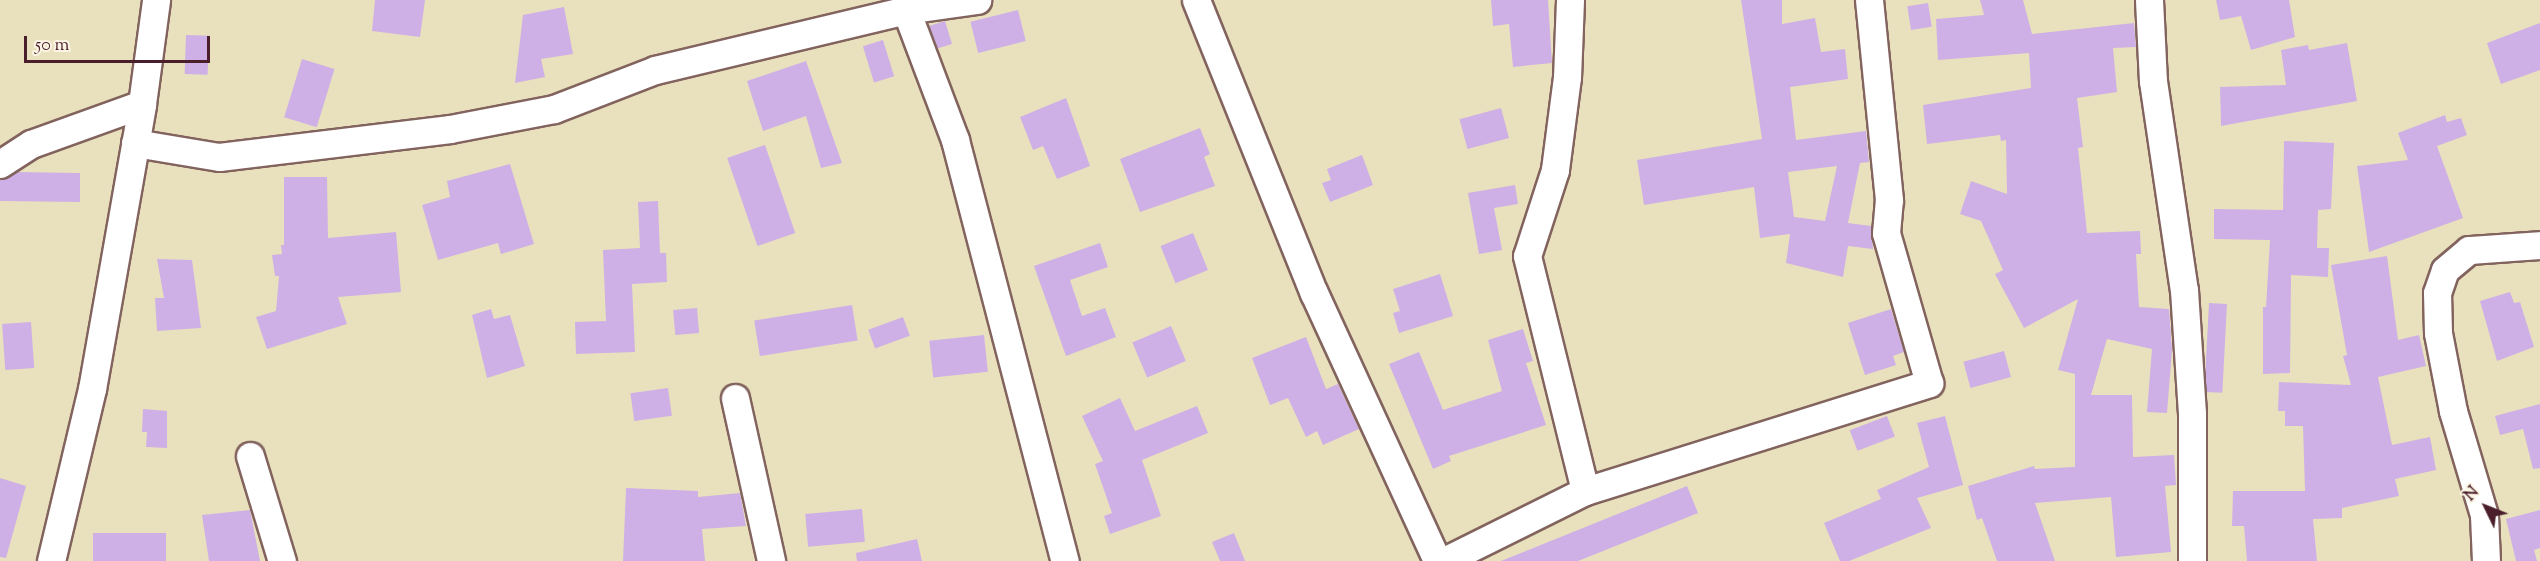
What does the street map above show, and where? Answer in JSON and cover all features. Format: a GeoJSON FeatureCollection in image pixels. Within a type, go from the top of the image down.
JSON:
{"type":"FeatureCollection","features":[{"type":"Feature","properties":{"kind":"street"},"geometry":{"type":"LineString","coordinates":[[51,561],[92,389],[142,104],[156,0]]}},
{"type":"Feature","properties":{"kind":"street"},"geometry":{"type":"LineString","coordinates":[[135,143],[219,157],[450,129],[554,109],[655,70],[871,10],[906,10],[977,0]]}},
{"type":"Feature","properties":{"kind":"street"},"geometry":{"type":"LineString","coordinates":[[1196,0],[1314,293],[1437,561]]}},
{"type":"Feature","properties":{"kind":"street"},"geometry":{"type":"LineString","coordinates":[[1570,0],[1567,77],[1555,170],[1527,256],[1585,491]]}},
{"type":"Feature","properties":{"kind":"street"},"geometry":{"type":"LineString","coordinates":[[1444,561],[1585,491],[1929,383],[1886,233],[1889,200],[1869,0]]}},
{"type":"Feature","properties":{"kind":"street"},"geometry":{"type":"LineString","coordinates":[[2149,0],[2153,81],[2184,290],[2192,413],[2192,561]]}},
{"type":"Feature","properties":{"kind":"street"},"geometry":{"type":"LineString","coordinates":[[906,10],[954,140],[1065,561]]}},
{"type":"Feature","properties":{"kind":"street"},"geometry":{"type":"LineString","coordinates":[[0,164],[31,144],[142,104]]}},
{"type":"Feature","properties":{"kind":"street"},"geometry":{"type":"LineString","coordinates":[[2486,561],[2484,515],[2452,411],[2438,333],[2437,293],[2445,270],[2469,250],[2540,245]]}},
{"type":"Feature","properties":{"kind":"street"},"geometry":{"type":"LineString","coordinates":[[735,398],[771,561]]}},
{"type":"Feature","properties":{"kind":"street"},"geometry":{"type":"LineString","coordinates":[[250,456],[282,561]]}},
{"type":"Feature","properties":{"kind":"building"},"geometry":{"type":"Polygon","coordinates":[[[375,0],[425,0],[420,37],[372,31],[375,0]]]}},
{"type":"Feature","properties":{"kind":"building"},"geometry":{"type":"Polygon","coordinates":[[[1491,0],[1548,0],[1552,63],[1513,67],[1509,24],[1493,26],[1491,0]]]}},
{"type":"Feature","properties":{"kind":"building"},"geometry":{"type":"Polygon","coordinates":[[[1741,0],[1782,0],[1782,24],[1815,18],[1821,52],[1845,49],[1848,79],[1790,87],[1796,140],[1866,131],[1869,162],[1860,163],[1848,223],[1871,226],[1873,249],[1848,246],[1843,277],[1786,263],[1790,234],[1760,238],[1754,187],[1644,205],[1637,160],[1762,139],[1741,0]],[[1837,166],[1788,172],[1794,217],[1825,221],[1837,166]]]}},
{"type":"Feature","properties":{"kind":"building"},"geometry":{"type":"Polygon","coordinates":[[[1980,0],[2023,0],[2032,34],[2134,23],[2136,47],[2113,48],[2117,92],[2077,98],[2083,147],[2078,148],[2087,233],[2140,231],[2141,254],[2136,254],[2139,307],[2169,309],[2172,350],[2167,413],[2147,412],[2152,349],[2107,339],[2091,395],[2132,395],[2133,457],[2174,455],[2176,485],[2165,486],[2171,552],[2116,557],[2111,497],[2035,503],[2055,561],[1997,561],[1982,518],[1977,520],[1968,486],[2034,466],[2035,469],[2075,467],[2075,374],[2058,370],[2078,299],[2024,328],[1995,274],[2003,270],[1981,221],[1960,214],[1971,181],[2007,194],[2006,140],[2001,141],[2000,135],[1927,144],[1923,105],[2031,88],[2029,53],[1938,60],[1936,19],[1984,15],[1980,0]]]}},
{"type":"Feature","properties":{"kind":"building"},"geometry":{"type":"Polygon","coordinates":[[[2216,0],[2289,0],[2295,37],[2251,50],[2241,16],[2220,20],[2216,0]]]}},
{"type":"Feature","properties":{"kind":"building"},"geometry":{"type":"Polygon","coordinates":[[[1928,3],[1932,27],[1911,30],[1907,6],[1928,3]]]}},
{"type":"Feature","properties":{"kind":"building"},"geometry":{"type":"Polygon","coordinates":[[[564,7],[573,54],[541,59],[545,77],[515,83],[523,15],[564,7]]]}},
{"type":"Feature","properties":{"kind":"building"},"geometry":{"type":"Polygon","coordinates":[[[1018,10],[1026,41],[978,53],[970,22],[1018,10]]]}},
{"type":"Feature","properties":{"kind":"building"},"geometry":{"type":"Polygon","coordinates":[[[945,21],[952,44],[936,49],[929,26],[945,21]]]}},
{"type":"Feature","properties":{"kind":"building"},"geometry":{"type":"Polygon","coordinates":[[[2540,23],[2540,70],[2501,84],[2487,43],[2540,23]]]}},
{"type":"Feature","properties":{"kind":"building"},"geometry":{"type":"Polygon","coordinates":[[[186,35],[209,36],[208,75],[185,74],[186,35]]]}},
{"type":"Feature","properties":{"kind":"building"},"geometry":{"type":"Polygon","coordinates":[[[883,40],[894,76],[874,82],[863,46],[883,40]]]}},
{"type":"Feature","properties":{"kind":"building"},"geometry":{"type":"Polygon","coordinates":[[[2347,43],[2357,101],[2221,126],[2220,87],[2286,85],[2281,50],[2308,45],[2309,50],[2347,43]]]}},
{"type":"Feature","properties":{"kind":"building"},"geometry":{"type":"Polygon","coordinates":[[[302,59],[335,69],[317,127],[284,117],[302,59]]]}},
{"type":"Feature","properties":{"kind":"building"},"geometry":{"type":"Polygon","coordinates":[[[806,61],[842,163],[821,168],[806,116],[763,131],[747,81],[806,61]]]}},
{"type":"Feature","properties":{"kind":"building"},"geometry":{"type":"Polygon","coordinates":[[[1066,98],[1090,166],[1057,179],[1043,146],[1033,150],[1020,117],[1066,98]]]}},
{"type":"Feature","properties":{"kind":"building"},"geometry":{"type":"Polygon","coordinates":[[[1501,108],[1509,138],[1467,149],[1459,119],[1501,108]]]}},
{"type":"Feature","properties":{"kind":"building"},"geometry":{"type":"Polygon","coordinates":[[[2445,115],[2447,122],[2461,118],[2467,135],[2437,146],[2463,218],[2369,252],[2357,166],[2408,160],[2398,133],[2445,115]]]}},
{"type":"Feature","properties":{"kind":"building"},"geometry":{"type":"Polygon","coordinates":[[[1200,128],[1210,154],[1204,157],[1215,186],[1140,212],[1120,159],[1200,128]]]}},
{"type":"Feature","properties":{"kind":"building"},"geometry":{"type":"Polygon","coordinates":[[[2284,141],[2334,143],[2331,209],[2318,210],[2317,248],[2329,248],[2328,277],[2291,275],[2290,373],[2263,374],[2263,307],[2266,307],[2270,240],[2214,239],[2214,209],[2283,210],[2284,141]]]}},
{"type":"Feature","properties":{"kind":"building"},"geometry":{"type":"Polygon","coordinates":[[[765,145],[795,233],[757,246],[727,158],[765,145]]]}},
{"type":"Feature","properties":{"kind":"building"},"geometry":{"type":"Polygon","coordinates":[[[1362,155],[1373,185],[1330,202],[1322,183],[1331,180],[1327,169],[1362,155]]]}},
{"type":"Feature","properties":{"kind":"building"},"geometry":{"type":"Polygon","coordinates":[[[510,164],[534,244],[501,254],[498,243],[438,260],[422,205],[450,197],[447,181],[510,164]]]}},
{"type":"Feature","properties":{"kind":"building"},"geometry":{"type":"Polygon","coordinates":[[[16,172],[80,173],[80,202],[0,201],[0,180],[16,172]]]}},
{"type":"Feature","properties":{"kind":"building"},"geometry":{"type":"Polygon","coordinates":[[[284,177],[327,177],[328,238],[396,232],[401,292],[338,297],[347,324],[267,349],[256,317],[276,311],[279,276],[275,276],[272,255],[282,254],[281,245],[284,245],[284,177]]]}},
{"type":"Feature","properties":{"kind":"building"},"geometry":{"type":"Polygon","coordinates":[[[1515,185],[1518,204],[1494,208],[1502,250],[1479,254],[1468,193],[1515,185]]]}},
{"type":"Feature","properties":{"kind":"building"},"geometry":{"type":"Polygon","coordinates":[[[658,201],[660,253],[666,253],[667,282],[632,284],[635,352],[576,354],[575,322],[606,321],[603,250],[640,248],[638,202],[658,201]]]}},
{"type":"Feature","properties":{"kind":"building"},"geometry":{"type":"Polygon","coordinates":[[[1193,233],[1208,270],[1176,283],[1161,246],[1193,233]]]}},
{"type":"Feature","properties":{"kind":"building"},"geometry":{"type":"Polygon","coordinates":[[[1100,243],[1108,267],[1070,280],[1082,316],[1105,308],[1116,337],[1066,356],[1034,266],[1100,243]]]}},
{"type":"Feature","properties":{"kind":"building"},"geometry":{"type":"Polygon","coordinates":[[[2387,256],[2398,340],[2419,335],[2426,366],[2378,377],[2392,445],[2430,437],[2436,470],[2395,479],[2399,496],[2342,508],[2342,518],[2313,519],[2317,561],[2247,561],[2244,526],[2232,526],[2233,491],[2305,491],[2303,426],[2285,426],[2285,411],[2278,411],[2279,382],[2351,385],[2343,356],[2347,355],[2331,265],[2387,256]]]}},
{"type":"Feature","properties":{"kind":"building"},"geometry":{"type":"Polygon","coordinates":[[[157,259],[192,260],[201,328],[157,331],[155,298],[164,298],[157,259]]]}},
{"type":"Feature","properties":{"kind":"building"},"geometry":{"type":"Polygon","coordinates":[[[1440,274],[1453,316],[1399,333],[1393,313],[1400,311],[1393,289],[1440,274]]]}},
{"type":"Feature","properties":{"kind":"building"},"geometry":{"type":"Polygon","coordinates":[[[2510,292],[2514,303],[2520,302],[2534,347],[2497,361],[2480,301],[2510,292]]]}},
{"type":"Feature","properties":{"kind":"building"},"geometry":{"type":"Polygon","coordinates":[[[2209,303],[2227,304],[2222,393],[2204,392],[2209,303]]]}},
{"type":"Feature","properties":{"kind":"building"},"geometry":{"type":"Polygon","coordinates":[[[852,305],[858,341],[760,356],[754,320],[852,305]]]}},
{"type":"Feature","properties":{"kind":"building"},"geometry":{"type":"Polygon","coordinates":[[[697,308],[699,333],[675,335],[673,310],[697,308]]]}},
{"type":"Feature","properties":{"kind":"building"},"geometry":{"type":"Polygon","coordinates":[[[491,309],[494,319],[510,315],[525,366],[487,378],[472,315],[491,309]]]}},
{"type":"Feature","properties":{"kind":"building"},"geometry":{"type":"Polygon","coordinates":[[[1891,309],[1904,352],[1893,356],[1896,365],[1865,375],[1848,323],[1891,309]]]}},
{"type":"Feature","properties":{"kind":"building"},"geometry":{"type":"Polygon","coordinates":[[[903,317],[910,336],[875,348],[868,330],[903,317]]]}},
{"type":"Feature","properties":{"kind":"building"},"geometry":{"type":"Polygon","coordinates":[[[31,322],[34,368],[5,370],[2,324],[31,322]]]}},
{"type":"Feature","properties":{"kind":"building"},"geometry":{"type":"Polygon","coordinates":[[[1171,326],[1186,361],[1147,377],[1132,342],[1171,326]]]}},
{"type":"Feature","properties":{"kind":"building"},"geometry":{"type":"Polygon","coordinates":[[[1523,329],[1533,361],[1526,363],[1546,425],[1449,456],[1451,461],[1433,469],[1389,364],[1419,352],[1443,410],[1502,391],[1488,340],[1523,329]]]}},
{"type":"Feature","properties":{"kind":"building"},"geometry":{"type":"Polygon","coordinates":[[[984,335],[988,372],[933,378],[929,341],[984,335]]]}},
{"type":"Feature","properties":{"kind":"building"},"geometry":{"type":"Polygon","coordinates":[[[1306,337],[1326,389],[1338,384],[1359,429],[1323,445],[1317,431],[1306,437],[1288,398],[1270,405],[1252,358],[1306,337]]]}},
{"type":"Feature","properties":{"kind":"building"},"geometry":{"type":"Polygon","coordinates":[[[2004,351],[2011,377],[1970,388],[1963,362],[2004,351]]]}},
{"type":"Feature","properties":{"kind":"building"},"geometry":{"type":"Polygon","coordinates":[[[668,388],[672,416],[634,421],[630,393],[668,388]]]}},
{"type":"Feature","properties":{"kind":"building"},"geometry":{"type":"Polygon","coordinates":[[[1120,398],[1135,431],[1197,406],[1208,433],[1142,460],[1161,516],[1110,534],[1104,516],[1112,513],[1095,464],[1103,461],[1082,416],[1120,398]]]}},
{"type":"Feature","properties":{"kind":"building"},"geometry":{"type":"Polygon","coordinates":[[[2540,404],[2540,468],[2533,469],[2523,429],[2500,435],[2495,416],[2540,404]]]}},
{"type":"Feature","properties":{"kind":"building"},"geometry":{"type":"Polygon","coordinates":[[[143,409],[167,411],[167,448],[146,447],[147,432],[142,432],[143,409]]]}},
{"type":"Feature","properties":{"kind":"building"},"geometry":{"type":"Polygon","coordinates":[[[1887,416],[1895,437],[1858,451],[1850,430],[1887,416]]]}},
{"type":"Feature","properties":{"kind":"building"},"geometry":{"type":"Polygon","coordinates":[[[1945,416],[1963,485],[1917,498],[1931,528],[1849,561],[1840,561],[1824,523],[1881,499],[1877,490],[1929,467],[1917,423],[1945,416]]]}},
{"type":"Feature","properties":{"kind":"building"},"geometry":{"type":"Polygon","coordinates":[[[0,478],[26,486],[6,558],[0,557],[0,478]]]}},
{"type":"Feature","properties":{"kind":"building"},"geometry":{"type":"Polygon","coordinates":[[[1687,486],[1698,513],[1578,561],[1501,561],[1687,486]]]}},
{"type":"Feature","properties":{"kind":"building"},"geometry":{"type":"Polygon","coordinates":[[[626,488],[698,491],[698,497],[740,493],[746,526],[702,529],[705,561],[623,561],[626,488]]]}},
{"type":"Feature","properties":{"kind":"building"},"geometry":{"type":"Polygon","coordinates":[[[862,509],[865,542],[808,547],[805,514],[862,509]]]}},
{"type":"Feature","properties":{"kind":"building"},"geometry":{"type":"Polygon","coordinates":[[[250,510],[260,561],[209,561],[202,515],[250,510]]]}},
{"type":"Feature","properties":{"kind":"building"},"geometry":{"type":"Polygon","coordinates":[[[2540,510],[2540,548],[2534,550],[2537,561],[2516,561],[2506,519],[2540,510]]]}},
{"type":"Feature","properties":{"kind":"building"},"geometry":{"type":"Polygon","coordinates":[[[93,533],[166,533],[166,561],[93,561],[93,533]]]}},
{"type":"Feature","properties":{"kind":"building"},"geometry":{"type":"Polygon","coordinates":[[[1234,533],[1245,561],[1220,561],[1212,542],[1234,533]]]}},
{"type":"Feature","properties":{"kind":"building"},"geometry":{"type":"Polygon","coordinates":[[[917,539],[922,561],[857,561],[856,553],[917,539]]]}}]}
